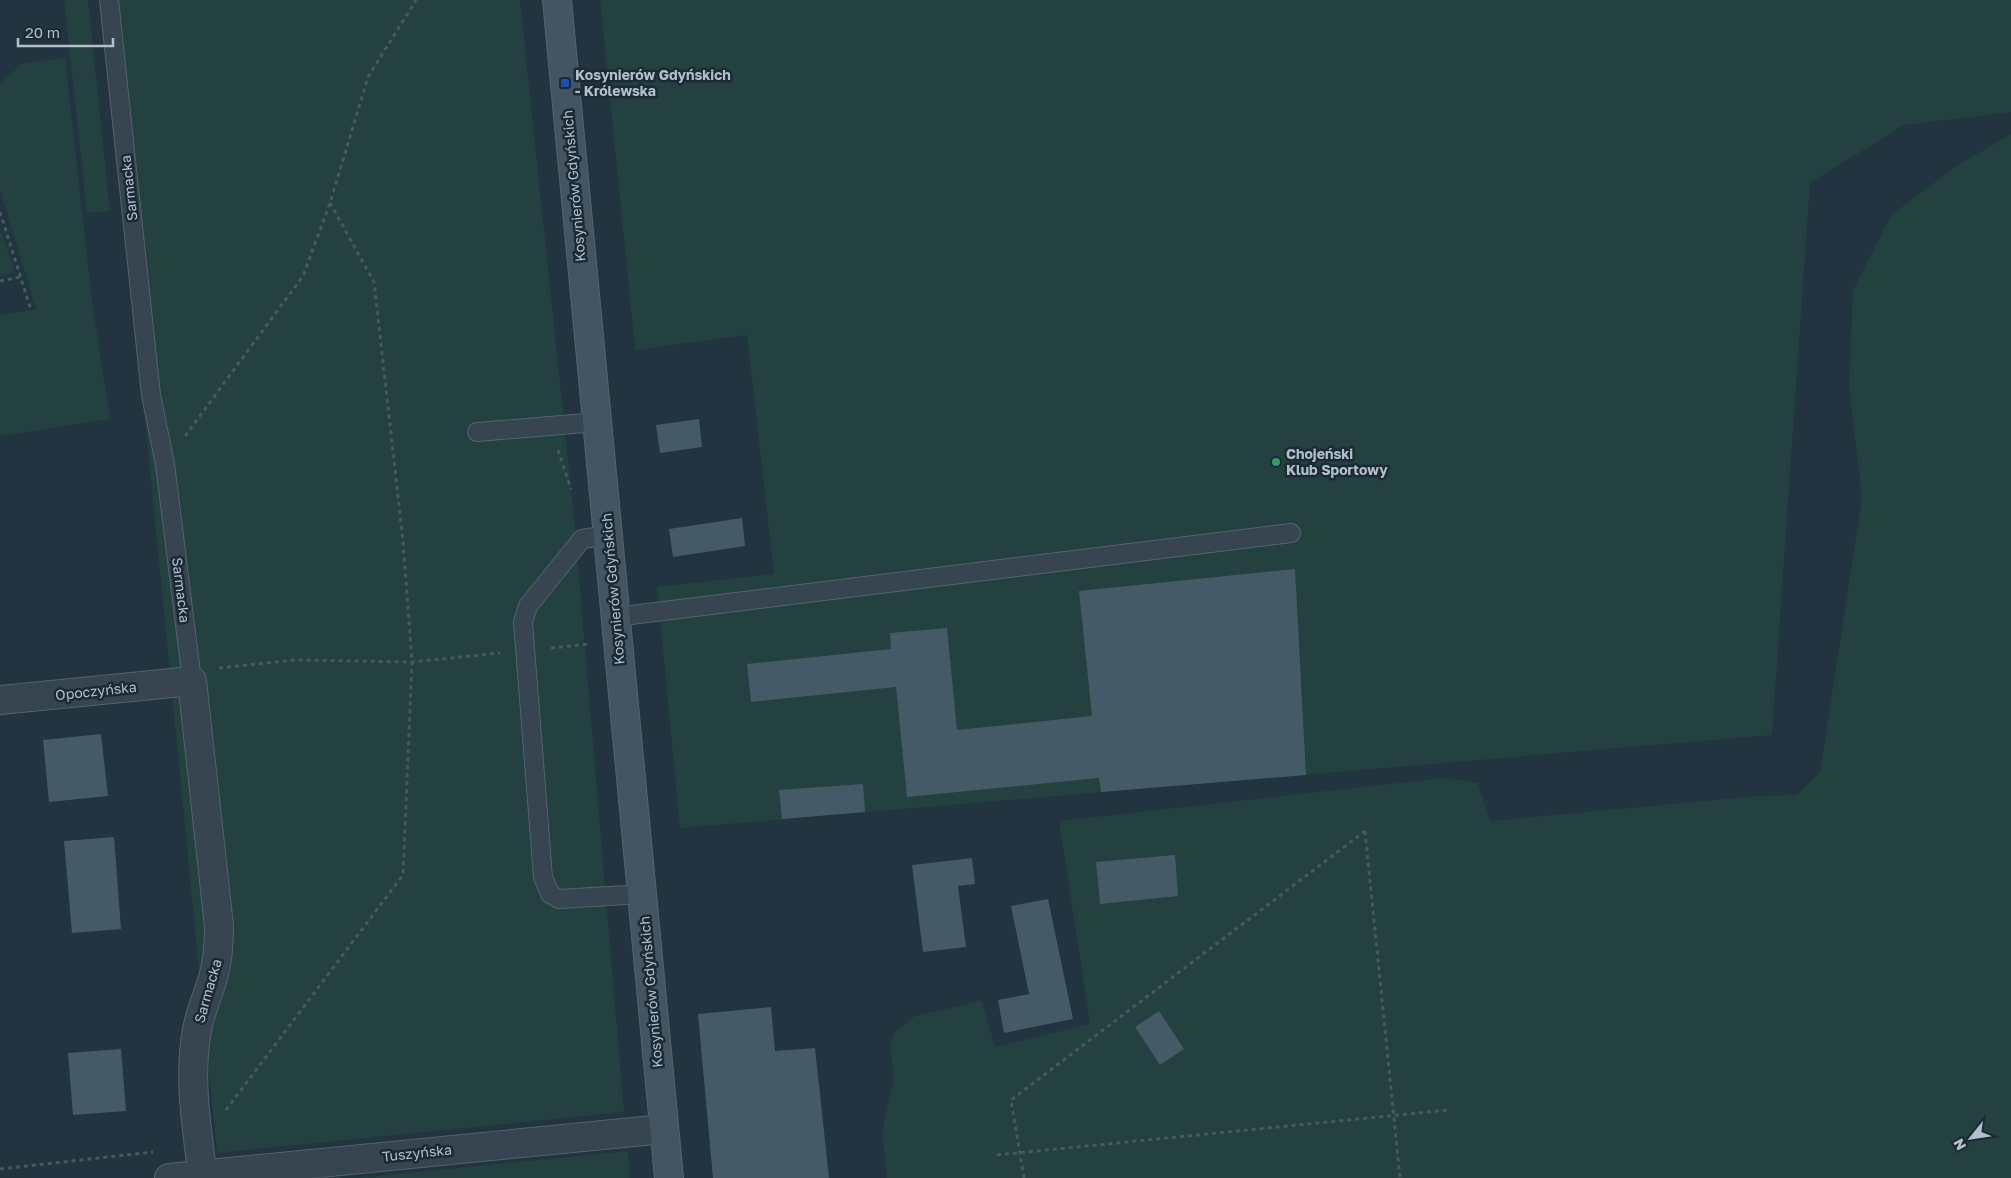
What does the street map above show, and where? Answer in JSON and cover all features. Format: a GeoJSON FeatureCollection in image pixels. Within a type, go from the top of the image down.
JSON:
{"type":"FeatureCollection","features":[{"type":"Feature","properties":{"kind":"street","name":"Kosynierów Gdyńskich"},"geometry":{"type":"LineString","coordinates":[[557,0],[669,1178]]}},
{"type":"Feature","properties":{"kind":"street","name":"Opoczyńska"},"geometry":{"type":"LineString","coordinates":[[0,700],[192,681]]}},
{"type":"Feature","properties":{"kind":"street","name":"Sarmacka"},"geometry":{"type":"LineString","coordinates":[[192,681],[219,926],[219,951],[213,978],[197,1029],[194,1062],[193,1093],[202,1177]]}},
{"type":"Feature","properties":{"kind":"street","name":"Tuszyńska"},"geometry":{"type":"LineString","coordinates":[[169,1178],[202,1177],[664,1129]]}},
{"type":"Feature","properties":{"kind":"lane","name":"Sarmacka"},"geometry":{"type":"LineString","coordinates":[[109,0],[151,395],[165,464],[192,681]]}},
{"type":"Feature","properties":{"kind":"lane"},"geometry":{"type":"LineString","coordinates":[[477,432],[597,422]]}},
{"type":"Feature","properties":{"kind":"lane"},"geometry":{"type":"LineString","coordinates":[[616,617],[1291,533]]}},
{"type":"Feature","properties":{"kind":"lane"},"geometry":{"type":"LineString","coordinates":[[608,535],[582,539],[528,606],[522,622],[543,877],[550,894],[559,899],[642,894]]}},
{"type":"Feature","properties":{"kind":"path"},"geometry":{"type":"LineString","coordinates":[[165,464],[303,276],[330,203],[368,76],[416,0]]}},
{"type":"Feature","properties":{"kind":"path"},"geometry":{"type":"LineString","coordinates":[[0,1169],[198,1147],[403,875],[412,662],[403,541],[374,282],[330,203]]}},
{"type":"Feature","properties":{"kind":"path"},"geometry":{"type":"LineString","coordinates":[[0,212],[31,310]]}},
{"type":"Feature","properties":{"kind":"path"},"geometry":{"type":"LineString","coordinates":[[0,281],[20,277]]}},
{"type":"Feature","properties":{"kind":"path"},"geometry":{"type":"LineString","coordinates":[[556,425],[557,449],[572,489]]}},
{"type":"Feature","properties":{"kind":"path"},"geometry":{"type":"LineString","coordinates":[[192,681],[217,668],[243,664],[295,660],[412,662],[481,655]]}},
{"type":"Feature","properties":{"kind":"path"},"geometry":{"type":"LineString","coordinates":[[1024,1178],[1011,1100],[1365,831],[1400,1178]]}},
{"type":"Feature","properties":{"kind":"path"},"geometry":{"type":"LineString","coordinates":[[997,1155],[1448,1110]]}},
{"type":"Feature","properties":{"kind":"green space"},"geometry":{"type":"Polygon","coordinates":[[[64,0],[88,0],[110,211],[87,213],[64,0]]]}},
{"type":"Feature","properties":{"kind":"green space"},"geometry":{"type":"Polygon","coordinates":[[[104,0],[520,0],[574,517],[624,1112],[217,1153],[104,0]]]}},
{"type":"Feature","properties":{"kind":"green space","name":"Chojeński Klub Sportowy"},"geometry":{"type":"Polygon","coordinates":[[[600,0],[2011,0],[2011,112],[1904,125],[1810,183],[1772,735],[680,828],[657,587],[774,574],[747,335],[635,350],[600,0]]]}},
{"type":"Feature","properties":{"kind":"green space"},"geometry":{"type":"Polygon","coordinates":[[[65,58],[92,301],[110,419],[0,436],[0,315],[36,309],[0,190],[0,83],[23,63],[65,58]]]}},
{"type":"Feature","properties":{"kind":"green space"},"geometry":{"type":"Polygon","coordinates":[[[2011,134],[2011,1178],[887,1178],[882,1132],[894,1078],[890,1049],[893,1034],[915,1016],[982,1000],[995,1047],[1090,1024],[1059,821],[1443,778],[1478,783],[1490,821],[1758,796],[1797,795],[1820,772],[1862,498],[1849,386],[1853,290],[1891,215],[1955,167],[2011,134]]]}},
{"type":"Feature","properties":{"kind":"green space"},"geometry":{"type":"Polygon","coordinates":[[[0,229],[15,272],[0,276],[0,229]]]}},
{"type":"Feature","properties":{"kind":"green space"},"geometry":{"type":"Polygon","coordinates":[[[628,1151],[630,1178],[358,1178],[628,1151]]]}},
{"type":"Feature","properties":{"kind":"building"},"geometry":{"type":"Polygon","coordinates":[[[699,419],[702,447],[660,453],[656,425],[699,419]]]}},
{"type":"Feature","properties":{"kind":"building"},"geometry":{"type":"Polygon","coordinates":[[[742,518],[745,546],[673,557],[669,529],[742,518]]]}},
{"type":"Feature","properties":{"kind":"building"},"geometry":{"type":"Polygon","coordinates":[[[1295,569],[1306,775],[1101,792],[1099,778],[907,797],[896,687],[751,702],[747,664],[891,649],[890,633],[947,628],[957,730],[1092,716],[1079,591],[1295,569]]]}},
{"type":"Feature","properties":{"kind":"building"},"geometry":{"type":"Polygon","coordinates":[[[101,734],[108,796],[49,802],[43,740],[101,734]]]}},
{"type":"Feature","properties":{"kind":"building"},"geometry":{"type":"Polygon","coordinates":[[[863,784],[865,812],[782,819],[779,790],[863,784]]]}},
{"type":"Feature","properties":{"kind":"building"},"geometry":{"type":"Polygon","coordinates":[[[114,837],[121,929],[72,933],[64,841],[114,837]]]}},
{"type":"Feature","properties":{"kind":"building"},"geometry":{"type":"Polygon","coordinates":[[[1175,855],[1178,896],[1100,904],[1096,862],[1175,855]]]}},
{"type":"Feature","properties":{"kind":"building"},"geometry":{"type":"Polygon","coordinates":[[[972,858],[975,884],[958,886],[966,947],[923,952],[912,865],[972,858]]]}},
{"type":"Feature","properties":{"kind":"building"},"geometry":{"type":"Polygon","coordinates":[[[1048,899],[1073,1019],[1004,1033],[998,1000],[1029,994],[1011,906],[1048,899]]]}},
{"type":"Feature","properties":{"kind":"building"},"geometry":{"type":"Polygon","coordinates":[[[771,1007],[775,1051],[815,1048],[829,1178],[713,1178],[698,1014],[771,1007]]]}},
{"type":"Feature","properties":{"kind":"building"},"geometry":{"type":"Polygon","coordinates":[[[1159,1011],[1184,1049],[1160,1065],[1135,1027],[1159,1011]]]}},
{"type":"Feature","properties":{"kind":"building"},"geometry":{"type":"Polygon","coordinates":[[[121,1049],[126,1111],[73,1115],[68,1053],[121,1049]]]}},
{"type":"Feature","properties":{"kind":"place","name":"Kosynierów Gdyńskich - Królewska"},"geometry":{"type":"Point","coordinates":[565,83]}},
{"type":"Feature","properties":{"kind":"place","name":"Chojeński Klub Sportowy"},"geometry":{"type":"Point","coordinates":[1276,462]}}]}
